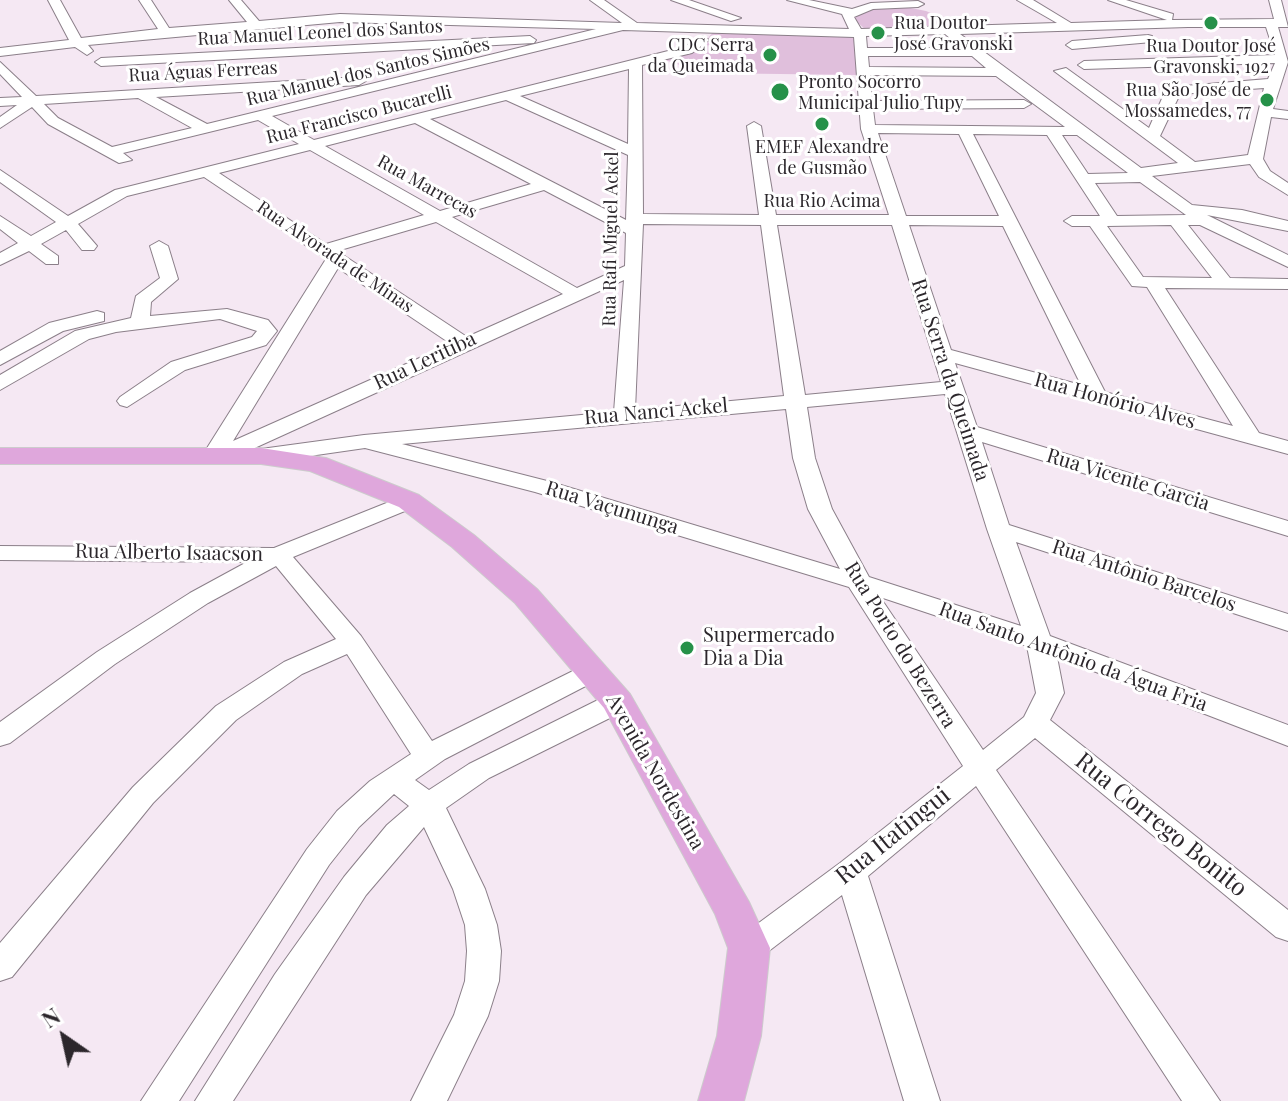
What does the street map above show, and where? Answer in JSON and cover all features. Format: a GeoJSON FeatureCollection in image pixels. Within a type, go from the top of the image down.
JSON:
{"type":"FeatureCollection","features":[{"type":"Feature","properties":{"kind":"main road","name":"Avenida Nordestina"},"geometry":{"type":"LineString","coordinates":[[0,456],[261,456],[316,464],[409,501],[463,541],[526,596],[618,702],[735,913],[749,948],[739,1036],[721,1101]]}},
{"type":"Feature","properties":{"kind":"street"},"geometry":{"type":"LineString","coordinates":[[54,0],[78,42],[101,62],[139,93],[205,129]]}},
{"type":"Feature","properties":{"kind":"street"},"geometry":{"type":"LineString","coordinates":[[145,0],[167,34]]}},
{"type":"Feature","properties":{"kind":"street"},"geometry":{"type":"LineString","coordinates":[[235,0],[255,24]]}},
{"type":"Feature","properties":{"kind":"street"},"geometry":{"type":"LineString","coordinates":[[596,0],[632,24]]}},
{"type":"Feature","properties":{"kind":"street"},"geometry":{"type":"LineString","coordinates":[[677,0],[784,30],[863,79],[964,130],[1082,131]]}},
{"type":"Feature","properties":{"kind":"street"},"geometry":{"type":"LineString","coordinates":[[793,0],[850,12],[871,6],[912,2],[931,9]]}},
{"type":"Feature","properties":{"kind":"street"},"geometry":{"type":"LineString","coordinates":[[1023,0],[1046,10],[1068,26]]}},
{"type":"Feature","properties":{"kind":"street"},"geometry":{"type":"LineString","coordinates":[[1114,0],[1188,23]]}},
{"type":"Feature","properties":{"kind":"street"},"geometry":{"type":"LineString","coordinates":[[517,7],[536,21]]}},
{"type":"Feature","properties":{"kind":"street"},"geometry":{"type":"LineString","coordinates":[[428,9],[439,19]]}},
{"type":"Feature","properties":{"kind":"street","name":"Rua Serra da Queimada"},"geometry":{"type":"LineString","coordinates":[[850,12],[848,22],[897,221],[1039,641],[1050,693],[1035,723]]}},
{"type":"Feature","properties":{"kind":"street"},"geometry":{"type":"LineString","coordinates":[[0,52],[337,13],[365,17],[784,30]]}},
{"type":"Feature","properties":{"kind":"street"},"geometry":{"type":"LineString","coordinates":[[328,61],[365,17]]}},
{"type":"Feature","properties":{"kind":"street"},"geometry":{"type":"LineString","coordinates":[[863,79],[946,22],[984,28],[1280,19]]}},
{"type":"Feature","properties":{"kind":"street"},"geometry":{"type":"LineString","coordinates":[[1072,45],[1164,38],[1280,19]]}},
{"type":"Feature","properties":{"kind":"street"},"geometry":{"type":"LineString","coordinates":[[1280,19],[1285,56],[1263,112],[1255,159],[1264,174],[1288,190]]}},
{"type":"Feature","properties":{"kind":"street"},"geometry":{"type":"LineString","coordinates":[[946,22],[983,62],[1082,131],[1139,175],[1182,215],[1226,284]]}},
{"type":"Feature","properties":{"kind":"street","name":"Rua Manuel dos Santos Simões"},"geometry":{"type":"LineString","coordinates":[[33,99],[53,121],[117,156],[205,129],[632,24]]}},
{"type":"Feature","properties":{"kind":"street","name":"Rua Manuel Leonel dos Santos"},"geometry":{"type":"LineString","coordinates":[[101,62],[346,39],[588,37]]}},
{"type":"Feature","properties":{"kind":"street","name":"Rua Francisco Bucarelli"},"geometry":{"type":"LineString","coordinates":[[0,260],[121,193],[694,49],[703,40]]}},
{"type":"Feature","properties":{"kind":"street"},"geometry":{"type":"LineString","coordinates":[[1084,65],[1285,56]]}},
{"type":"Feature","properties":{"kind":"street"},"geometry":{"type":"LineString","coordinates":[[863,79],[983,62]]}},
{"type":"Feature","properties":{"kind":"street"},"geometry":{"type":"LineString","coordinates":[[863,79],[983,62]]}},
{"type":"Feature","properties":{"kind":"street"},"geometry":{"type":"LineString","coordinates":[[863,79],[983,62]]}},
{"type":"Feature","properties":{"kind":"street","name":"Rua Rafi Miguel Ackel"},"geometry":{"type":"LineString","coordinates":[[624,415],[634,269],[636,64]]}},
{"type":"Feature","properties":{"kind":"street"},"geometry":{"type":"LineString","coordinates":[[0,124],[33,99],[1,68]]}},
{"type":"Feature","properties":{"kind":"street"},"geometry":{"type":"LineString","coordinates":[[1061,71],[1191,166]]}},
{"type":"Feature","properties":{"kind":"street","name":"Rua Águas Ferreas"},"geometry":{"type":"LineString","coordinates":[[0,102],[314,78],[421,78]]}},
{"type":"Feature","properties":{"kind":"street"},"geometry":{"type":"LineString","coordinates":[[863,79],[1009,93]]}},
{"type":"Feature","properties":{"kind":"street"},"geometry":{"type":"LineString","coordinates":[[863,79],[1024,104]]}},
{"type":"Feature","properties":{"kind":"street"},"geometry":{"type":"LineString","coordinates":[[863,79],[1043,116]]}},
{"type":"Feature","properties":{"kind":"street"},"geometry":{"type":"LineString","coordinates":[[0,85],[18,82]]}},
{"type":"Feature","properties":{"kind":"street"},"geometry":{"type":"LineString","coordinates":[[1152,138],[1171,94],[1177,90],[1271,86],[1288,92]]}},
{"type":"Feature","properties":{"kind":"street"},"geometry":{"type":"LineString","coordinates":[[508,96],[633,152]]}},
{"type":"Feature","properties":{"kind":"street"},"geometry":{"type":"LineString","coordinates":[[1263,112],[1288,115]]}},
{"type":"Feature","properties":{"kind":"street","name":"Rua Marrecas"},"geometry":{"type":"LineString","coordinates":[[261,116],[575,294]]}},
{"type":"Feature","properties":{"kind":"street"},"geometry":{"type":"LineString","coordinates":[[418,119],[545,185],[634,225]]}},
{"type":"Feature","properties":{"kind":"street","name":"Rua Porto do Bezerra"},"geometry":{"type":"LineString","coordinates":[[754,126],[794,400],[811,485],[835,541],[858,582],[978,766],[1202,1101]]}},
{"type":"Feature","properties":{"kind":"street"},"geometry":{"type":"LineString","coordinates":[[964,130],[1097,397]]}},
{"type":"Feature","properties":{"kind":"street"},"geometry":{"type":"LineString","coordinates":[[1052,131],[1083,179],[1132,279],[1153,283],[1288,284]]}},
{"type":"Feature","properties":{"kind":"street"},"geometry":{"type":"LineString","coordinates":[[1083,179],[1139,175],[1255,159]]}},
{"type":"Feature","properties":{"kind":"street","name":"Rua Alvorada de Minas"},"geometry":{"type":"LineString","coordinates":[[207,172],[463,343]]}},
{"type":"Feature","properties":{"kind":"street"},"geometry":{"type":"LineString","coordinates":[[1264,174],[1288,176]]}},
{"type":"Feature","properties":{"kind":"street"},"geometry":{"type":"LineString","coordinates":[[0,175],[69,224],[88,246]]}},
{"type":"Feature","properties":{"kind":"street"},"geometry":{"type":"LineString","coordinates":[[215,456],[331,253],[545,185]]}},
{"type":"Feature","properties":{"kind":"street"},"geometry":{"type":"LineString","coordinates":[[1072,221],[1226,212],[1288,226]]}},
{"type":"Feature","properties":{"kind":"street"},"geometry":{"type":"LineString","coordinates":[[1182,215],[1203,220],[1288,262]]}},
{"type":"Feature","properties":{"kind":"street","name":"Rua Rio Acima"},"geometry":{"type":"LineString","coordinates":[[634,225],[766,220],[1009,221]]}},
{"type":"Feature","properties":{"kind":"street"},"geometry":{"type":"LineString","coordinates":[[0,221],[52,260]]}},
{"type":"Feature","properties":{"kind":"street"},"geometry":{"type":"LineString","coordinates":[[0,384],[82,335],[140,314],[169,279],[159,246]]}},
{"type":"Feature","properties":{"kind":"street","name":"Rua Leritiba"},"geometry":{"type":"LineString","coordinates":[[215,456],[634,269]]}},
{"type":"Feature","properties":{"kind":"street"},"geometry":{"type":"LineString","coordinates":[[1153,283],[1251,438]]}},
{"type":"Feature","properties":{"kind":"street"},"geometry":{"type":"LineString","coordinates":[[0,359],[56,327],[140,314],[220,313],[261,324],[268,331],[259,341],[178,366],[127,401]]}},
{"type":"Feature","properties":{"kind":"street","name":"Rua Honório Alves"},"geometry":{"type":"LineString","coordinates":[[943,354],[1288,448]]}},
{"type":"Feature","properties":{"kind":"street","name":"Rua Nanci Ackel"},"geometry":{"type":"LineString","coordinates":[[261,456],[361,441],[954,387]]}},
{"type":"Feature","properties":{"kind":"street","name":"Rua Vicente Garcia"},"geometry":{"type":"LineString","coordinates":[[967,431],[1288,529]]}},
{"type":"Feature","properties":{"kind":"street","name":"Rua Nanci Ackel"},"geometry":{"type":"LineString","coordinates":[[316,464],[331,451],[361,441]]}},
{"type":"Feature","properties":{"kind":"street","name":"Rua Vaçununga"},"geometry":{"type":"LineString","coordinates":[[361,441],[543,487],[858,582]]}},
{"type":"Feature","properties":{"kind":"street"},"geometry":{"type":"LineString","coordinates":[[0,736],[106,658],[199,598],[279,555],[409,501]]}},
{"type":"Feature","properties":{"kind":"street","name":"Rua Antônio Barcelos"},"geometry":{"type":"LineString","coordinates":[[999,529],[1288,623]]}},
{"type":"Feature","properties":{"kind":"street","name":"Rua Alberto Isaacson"},"geometry":{"type":"LineString","coordinates":[[0,553],[279,555],[352,642],[428,757]]}},
{"type":"Feature","properties":{"kind":"street","name":"Rua Santo Antônio da Água Fria"},"geometry":{"type":"LineString","coordinates":[[858,582],[1039,641],[1288,736]]}},
{"type":"Feature","properties":{"kind":"street"},"geometry":{"type":"LineString","coordinates":[[0,967],[143,795],[226,713],[293,668],[352,642]]}},
{"type":"Feature","properties":{"kind":"street"},"geometry":{"type":"LineString","coordinates":[[159,1101],[318,857],[348,819],[428,757],[594,671]]}},
{"type":"Feature","properties":{"kind":"street"},"geometry":{"type":"LineString","coordinates":[[542,696],[564,705],[569,712],[566,725]]}},
{"type":"Feature","properties":{"kind":"street"},"geometry":{"type":"LineString","coordinates":[[213,1101],[355,886],[398,833],[429,805],[479,771],[566,725],[618,702]]}},
{"type":"Feature","properties":{"kind":"street","name":"Rua Itatingui"},"geometry":{"type":"LineString","coordinates":[[749,948],[851,872],[978,766],[1035,723]]}},
{"type":"Feature","properties":{"kind":"street","name":"Rua Corrego Bonito"},"geometry":{"type":"LineString","coordinates":[[1035,723],[1288,928]]}},
{"type":"Feature","properties":{"kind":"street"},"geometry":{"type":"LineString","coordinates":[[395,780],[429,805],[469,889],[481,925],[484,951],[482,981],[471,1016],[429,1101]]}},
{"type":"Feature","properties":{"kind":"street"},"geometry":{"type":"LineString","coordinates":[[851,872],[922,1101]]}},
{"type":"Feature","properties":{"kind":"shaded area"},"geometry":{"type":"Polygon","coordinates":[[[906,7],[926,11],[959,25],[866,30],[856,21],[855,16],[869,9],[906,7]]]}},
{"type":"Feature","properties":{"kind":"shaded area"},"geometry":{"type":"Polygon","coordinates":[[[714,31],[857,37],[856,75],[704,73],[662,59],[699,49],[714,31]]]}},
{"type":"Feature","properties":{"kind":"place","name":"Rua Doutor José Gravonski, 192"},"geometry":{"type":"Point","coordinates":[1211,23]}},
{"type":"Feature","properties":{"kind":"place","name":"Rua Doutor José Gravonski"},"geometry":{"type":"Point","coordinates":[878,33]}},
{"type":"Feature","properties":{"kind":"place","name":"CDC Serra da Queimada"},"geometry":{"type":"Point","coordinates":[770,55]}},
{"type":"Feature","properties":{"kind":"place","name":"Pronto Socorro Municipal Julio Tupy"},"geometry":{"type":"Point","coordinates":[780,92]}},
{"type":"Feature","properties":{"kind":"place","name":"Rua São José de Mossamedes, 77"},"geometry":{"type":"Point","coordinates":[1267,100]}},
{"type":"Feature","properties":{"kind":"place","name":"EMEF Alexandre de Gusmão"},"geometry":{"type":"Point","coordinates":[822,124]}},
{"type":"Feature","properties":{"kind":"place","name":"Supermercado Dia a Dia"},"geometry":{"type":"Point","coordinates":[687,648]}}]}
